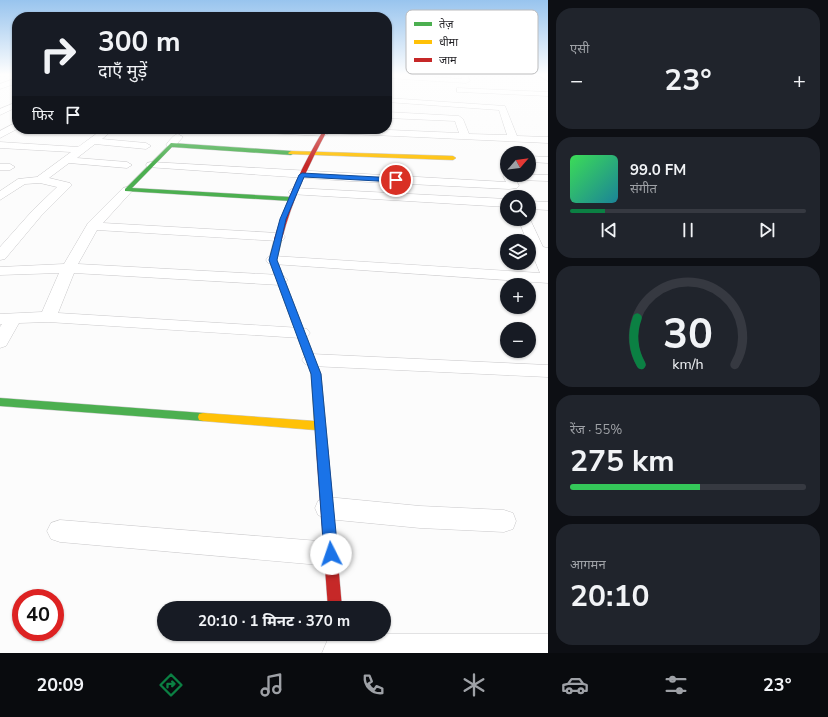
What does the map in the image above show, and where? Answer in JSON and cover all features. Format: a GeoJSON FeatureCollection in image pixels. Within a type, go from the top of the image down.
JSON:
{"type":"FeatureCollection","features":[{"type":"Feature","properties":{"kind":"street"},"geometry":{"type":"LineString","coordinates":[[458,104],[500,106],[510,104]]}},
{"type":"Feature","properties":{"kind":"street"},"geometry":{"type":"LineString","coordinates":[[0,112],[12,106]]}},
{"type":"Feature","properties":{"kind":"street"},"geometry":{"type":"LineString","coordinates":[[500,106],[513,139]]}},
{"type":"Feature","properties":{"kind":"street"},"geometry":{"type":"LineString","coordinates":[[392,115],[459,119],[465,136]]}},
{"type":"Feature","properties":{"kind":"street"},"geometry":{"type":"LineString","coordinates":[[0,119],[12,119]]}},
{"type":"Feature","properties":{"kind":"street"},"geometry":{"type":"LineString","coordinates":[[0,135],[12,128]]}},
{"type":"Feature","properties":{"kind":"street"},"geometry":{"type":"LineString","coordinates":[[392,133],[548,140]]}},
{"type":"Feature","properties":{"kind":"street"},"geometry":{"type":"LineString","coordinates":[[40,180],[102,134]]}},
{"type":"Feature","properties":{"kind":"street"},"geometry":{"type":"LineString","coordinates":[[323,134],[311,154],[283,219],[273,260],[316,374],[334,601]]}},
{"type":"Feature","properties":{"kind":"street"},"geometry":{"type":"LineString","coordinates":[[48,317],[69,268],[93,226],[178,137]]}},
{"type":"Feature","properties":{"kind":"street"},"geometry":{"type":"LineString","coordinates":[[92,141],[146,146]]}},
{"type":"Feature","properties":{"kind":"street"},"geometry":{"type":"LineString","coordinates":[[0,145],[81,150]]}},
{"type":"Feature","properties":{"kind":"street"},"geometry":{"type":"LineString","coordinates":[[171,145],[311,154],[453,158]]}},
{"type":"Feature","properties":{"kind":"street"},"geometry":{"type":"LineString","coordinates":[[536,159],[548,160]]}},
{"type":"Feature","properties":{"kind":"street"},"geometry":{"type":"LineString","coordinates":[[67,160],[127,165]]}},
{"type":"Feature","properties":{"kind":"street"},"geometry":{"type":"LineString","coordinates":[[151,165],[509,186],[513,186],[509,176],[548,178]]}},
{"type":"Feature","properties":{"kind":"street"},"geometry":{"type":"LineString","coordinates":[[0,196],[22,181],[40,180],[66,185],[37,213],[0,256]]}},
{"type":"Feature","properties":{"kind":"street"},"geometry":{"type":"LineString","coordinates":[[127,190],[500,203]]}},
{"type":"Feature","properties":{"kind":"street"},"geometry":{"type":"LineString","coordinates":[[536,205],[548,206]]}},
{"type":"Feature","properties":{"kind":"street"},"geometry":{"type":"LineString","coordinates":[[93,226],[278,237]]}},
{"type":"Feature","properties":{"kind":"street"},"geometry":{"type":"LineString","coordinates":[[273,260],[548,276],[543,251],[528,226]]}},
{"type":"Feature","properties":{"kind":"street"},"geometry":{"type":"LineString","coordinates":[[0,271],[69,268],[280,280]]}},
{"type":"Feature","properties":{"kind":"street"},"geometry":{"type":"LineString","coordinates":[[0,342],[7,319],[48,317],[301,333]]}},
{"type":"Feature","properties":{"kind":"street"},"geometry":{"type":"LineString","coordinates":[[311,360],[548,371]]}},
{"type":"Feature","properties":{"kind":"street"},"geometry":{"type":"LineString","coordinates":[[0,402],[320,426]]}},
{"type":"Feature","properties":{"kind":"street"},"geometry":{"type":"LineString","coordinates":[[327,508],[420,517],[504,521]]}},
{"type":"Feature","properties":{"kind":"street"},"geometry":{"type":"LineString","coordinates":[[60,531],[331,554]]}},
{"type":"Feature","properties":{"kind":"street"},"geometry":{"type":"LineString","coordinates":[[337,645],[509,651],[548,649]]}},
{"type":"Feature","properties":{"kind":"traffic: fast"},"geometry":{"type":"LineString","coordinates":[[291,153],[171,145],[127,190],[291,199]]}},
{"type":"Feature","properties":{"kind":"traffic: fast"},"geometry":{"type":"LineString","coordinates":[[0,402],[203,417]]}},
{"type":"Feature","properties":{"kind":"traffic: slow"},"geometry":{"type":"LineString","coordinates":[[291,153],[453,158]]}},
{"type":"Feature","properties":{"kind":"traffic: slow"},"geometry":{"type":"LineString","coordinates":[[278,239],[273,260],[316,374],[322,448]]}},
{"type":"Feature","properties":{"kind":"traffic: slow"},"geometry":{"type":"LineString","coordinates":[[203,417],[320,426]]}},
{"type":"Feature","properties":{"kind":"traffic: jam"},"geometry":{"type":"LineString","coordinates":[[278,239],[298,182],[323,134]]}},
{"type":"Feature","properties":{"kind":"traffic: jam"},"geometry":{"type":"LineString","coordinates":[[322,448],[334,601]]}},
{"type":"Feature","properties":{"kind":"route"},"geometry":{"type":"LineString","coordinates":[[331,554],[316,374],[273,260],[283,219],[302,175],[396,180]]}}]}
